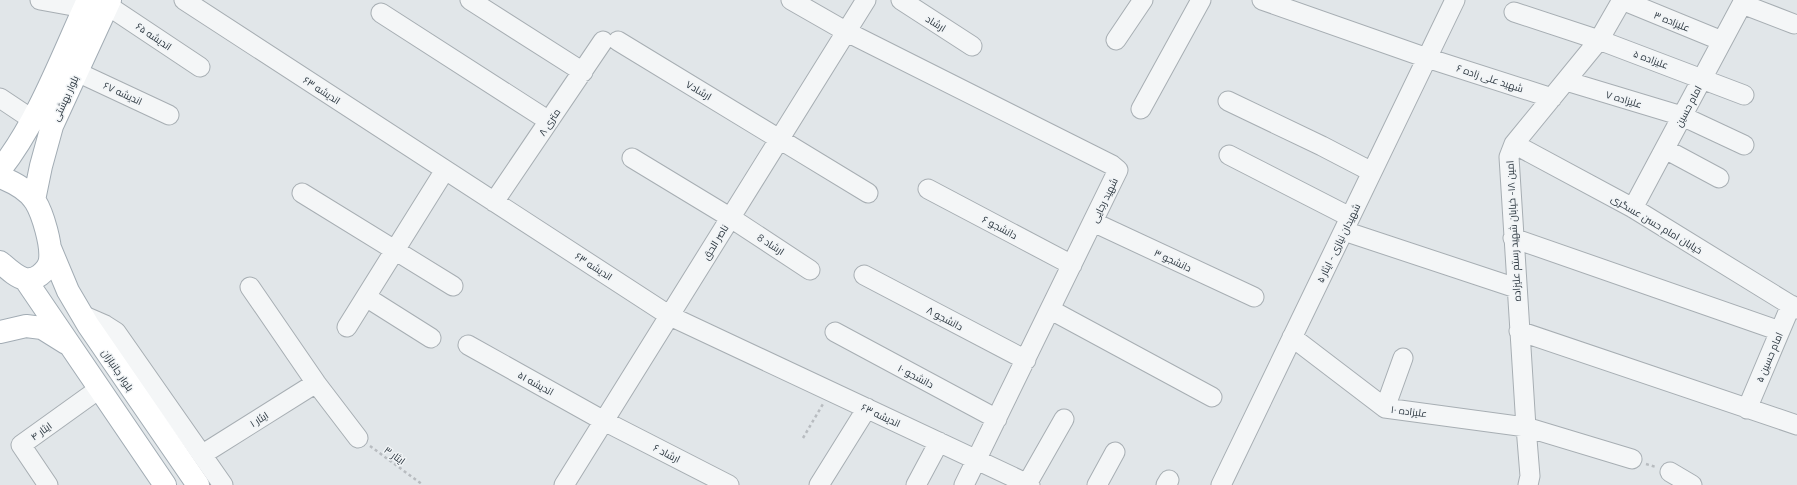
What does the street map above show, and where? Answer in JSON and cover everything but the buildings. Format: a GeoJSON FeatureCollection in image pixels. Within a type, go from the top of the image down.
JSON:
{"type":"FeatureCollection","features":[{"type":"Feature","properties":{"kind":"main road","name":"بلوار بهشتی"},"geometry":{"type":"LineString","coordinates":[[34,200],[52,126],[77,72],[97,3]]}},
{"type":"Feature","properties":{"kind":"main road","name":"بلوار بهشتی"},"geometry":{"type":"LineString","coordinates":[[0,170],[17,148],[97,3]]}},
{"type":"Feature","properties":{"kind":"main road"},"geometry":{"type":"LineString","coordinates":[[17,148],[22,158],[27,161],[37,163],[43,159]]}},
{"type":"Feature","properties":{"kind":"main road"},"geometry":{"type":"LineString","coordinates":[[0,177],[21,187],[34,200],[46,229],[50,248],[50,260],[46,268],[36,277],[25,279]]}},
{"type":"Feature","properties":{"kind":"main road","name":"بلوار جانبازان"},"geometry":{"type":"LineString","coordinates":[[50,248],[68,291],[82,315],[119,373],[198,485]]}},
{"type":"Feature","properties":{"kind":"main road"},"geometry":{"type":"LineString","coordinates":[[0,262],[25,279],[165,485]]}},
{"type":"Feature","properties":{"kind":"main road"},"geometry":{"type":"LineString","coordinates":[[46,308],[45,300],[48,294],[54,289],[61,288],[68,291]]}},
{"type":"Feature","properties":{"kind":"main road"},"geometry":{"type":"LineString","coordinates":[[0,332],[26,326],[42,328],[72,347]]}},
{"type":"Feature","properties":{"kind":"street"},"geometry":{"type":"LineString","coordinates":[[40,0],[97,3]]}},
{"type":"Feature","properties":{"kind":"street","name":"اندیشه ۶۳"},"geometry":{"type":"LineString","coordinates":[[184,0],[670,316],[1029,484]]}},
{"type":"Feature","properties":{"kind":"street"},"geometry":{"type":"LineString","coordinates":[[470,0],[583,72]]}},
{"type":"Feature","properties":{"kind":"street"},"geometry":{"type":"LineString","coordinates":[[791,0],[847,32]]}},
{"type":"Feature","properties":{"kind":"street","name":"ناصر الحق"},"geometry":{"type":"LineString","coordinates":[[564,485],[866,0]]}},
{"type":"Feature","properties":{"kind":"street","name":"ارشاد"},"geometry":{"type":"LineString","coordinates":[[901,0],[972,46]]}},
{"type":"Feature","properties":{"kind":"street"},"geometry":{"type":"LineString","coordinates":[[1116,40],[1142,0]]}},
{"type":"Feature","properties":{"kind":"street"},"geometry":{"type":"LineString","coordinates":[[1141,109],[1201,0]]}},
{"type":"Feature","properties":{"kind":"street","name":"شهید علی زاده ۶"},"geometry":{"type":"LineString","coordinates":[[1262,0],[1427,58],[1552,98]]}},
{"type":"Feature","properties":{"kind":"street","name":"شهیدان نیازی - ایثار ۵"},"geometry":{"type":"LineString","coordinates":[[1221,485],[1455,0]]}},
{"type":"Feature","properties":{"kind":"street","name":"امین ۱۸- خيابان شهيد رستم عليزاده"},"geometry":{"type":"LineString","coordinates":[[1533,482],[1526,427],[1508,169],[1509,157],[1514,144],[1599,40],[1622,0]]}},
{"type":"Feature","properties":{"kind":"street","name":"علیزاده ۳"},"geometry":{"type":"LineString","coordinates":[[1622,0],[1722,41]]}},
{"type":"Feature","properties":{"kind":"street","name":"اندیشه ۶۵"},"geometry":{"type":"LineString","coordinates":[[97,3],[200,67]]}},
{"type":"Feature","properties":{"kind":"street","name":"امام حسین"},"geometry":{"type":"LineString","coordinates":[[1633,208],[1742,4],[1794,24]]}},
{"type":"Feature","properties":{"kind":"street","name":"علیزاده ۵"},"geometry":{"type":"LineString","coordinates":[[1514,12],[1599,40],[1703,78],[1744,95]]}},
{"type":"Feature","properties":{"kind":"street"},"geometry":{"type":"LineString","coordinates":[[381,13],[549,121]]}},
{"type":"Feature","properties":{"kind":"street","name":"شهید رجایی"},"geometry":{"type":"LineString","coordinates":[[847,32],[1112,165],[1118,170],[998,420],[964,485]]}},
{"type":"Feature","properties":{"kind":"street","name":"۸ متری"},"geometry":{"type":"LineString","coordinates":[[494,202],[583,72],[610,41]]}},
{"type":"Feature","properties":{"kind":"street","name":"ارشاد۷"},"geometry":{"type":"LineString","coordinates":[[610,41],[780,139],[868,194]]}},
{"type":"Feature","properties":{"kind":"street","name":"اندیشه ۶۷"},"geometry":{"type":"LineString","coordinates":[[77,72],[169,115]]}},
{"type":"Feature","properties":{"kind":"street","name":"علیزاده ۷"},"geometry":{"type":"LineString","coordinates":[[1566,81],[1682,116],[1744,144]]}},
{"type":"Feature","properties":{"kind":"street"},"geometry":{"type":"LineString","coordinates":[[0,98],[32,120]]}},
{"type":"Feature","properties":{"kind":"street"},"geometry":{"type":"LineString","coordinates":[[1228,101],[1322,146],[1372,172]]}},
{"type":"Feature","properties":{"kind":"street","name":"خیابان امام حسن عسگری"},"geometry":{"type":"LineString","coordinates":[[1514,144],[1633,208],[1794,307]]}},
{"type":"Feature","properties":{"kind":"street"},"geometry":{"type":"LineString","coordinates":[[1665,149],[1719,178]]}},
{"type":"Feature","properties":{"kind":"street"},"geometry":{"type":"LineString","coordinates":[[1229,156],[1347,224],[1516,288]]}},
{"type":"Feature","properties":{"kind":"street","name":"ارشاد 8"},"geometry":{"type":"LineString","coordinates":[[632,158],[731,218],[810,270]]}},
{"type":"Feature","properties":{"kind":"street"},"geometry":{"type":"LineString","coordinates":[[347,327],[445,170]]}},
{"type":"Feature","properties":{"kind":"street","name":"دانشجو ۶"},"geometry":{"type":"LineString","coordinates":[[928,189],[1072,265]]}},
{"type":"Feature","properties":{"kind":"street"},"geometry":{"type":"LineString","coordinates":[[302,192],[453,286]]}},
{"type":"Feature","properties":{"kind":"street","name":"دانشجو ۳"},"geometry":{"type":"LineString","coordinates":[[1093,222],[1254,297]]}},
{"type":"Feature","properties":{"kind":"street"},"geometry":{"type":"LineString","coordinates":[[1513,238],[1780,331]]}},
{"type":"Feature","properties":{"kind":"street","name":"دانشجو ۸"},"geometry":{"type":"LineString","coordinates":[[864,275],[1026,360]]}},
{"type":"Feature","properties":{"kind":"street"},"geometry":{"type":"LineString","coordinates":[[250,287],[316,383],[358,438]]}},
{"type":"Feature","properties":{"kind":"street"},"geometry":{"type":"LineString","coordinates":[[366,297],[432,338]]}},
{"type":"Feature","properties":{"kind":"street","name":"امام حسین ۵"},"geometry":{"type":"LineString","coordinates":[[1747,409],[1780,331],[1794,307]]}},
{"type":"Feature","properties":{"kind":"street"},"geometry":{"type":"LineString","coordinates":[[1051,310],[1212,397]]}},
{"type":"Feature","properties":{"kind":"street"},"geometry":{"type":"LineString","coordinates":[[82,315],[105,325],[116,332],[203,454],[223,485]]}},
{"type":"Feature","properties":{"kind":"street","name":"دانشجو ۱۰"},"geometry":{"type":"LineString","coordinates":[[835,332],[998,420]]}},
{"type":"Feature","properties":{"kind":"street"},"geometry":{"type":"LineString","coordinates":[[1519,332],[1797,426]]}},
{"type":"Feature","properties":{"kind":"street","name":"علیزاده ۱۰"},"geometry":{"type":"LineString","coordinates":[[1292,337],[1385,408],[1526,427],[1632,459]]}},
{"type":"Feature","properties":{"kind":"street","name":"اندیشه ۵۱"},"geometry":{"type":"LineString","coordinates":[[468,345],[604,421]]}},
{"type":"Feature","properties":{"kind":"street"},"geometry":{"type":"LineString","coordinates":[[1385,408],[1403,358]]}},
{"type":"Feature","properties":{"kind":"street","name":"ایثار ۱"},"geometry":{"type":"LineString","coordinates":[[203,454],[316,383]]}},
{"type":"Feature","properties":{"kind":"street","name":"ایثار ۴"},"geometry":{"type":"LineString","coordinates":[[48,485],[21,445],[99,389]]}},
{"type":"Feature","properties":{"kind":"street"},"geometry":{"type":"LineString","coordinates":[[819,485],[867,408]]}},
{"type":"Feature","properties":{"kind":"street"},"geometry":{"type":"LineString","coordinates":[[1029,484],[1064,419]]}},
{"type":"Feature","properties":{"kind":"street","name":"ارشاد ۶"},"geometry":{"type":"LineString","coordinates":[[604,421],[729,485]]}},
{"type":"Feature","properties":{"kind":"street"},"geometry":{"type":"LineString","coordinates":[[916,485],[938,442]]}},
{"type":"Feature","properties":{"kind":"street"},"geometry":{"type":"LineString","coordinates":[[1097,485],[1115,452]]}},
{"type":"Feature","properties":{"kind":"street"},"geometry":{"type":"LineString","coordinates":[[1670,472],[1692,485]]}},
{"type":"Feature","properties":{"kind":"path"},"geometry":{"type":"LineString","coordinates":[[804,438],[830,391]]}},
{"type":"Feature","properties":{"kind":"path","name":"ایثار ۳"},"geometry":{"type":"LineString","coordinates":[[358,438],[423,485]]}},
{"type":"Feature","properties":{"kind":"path"},"geometry":{"type":"LineString","coordinates":[[1632,459],[1670,472]]}}]}
